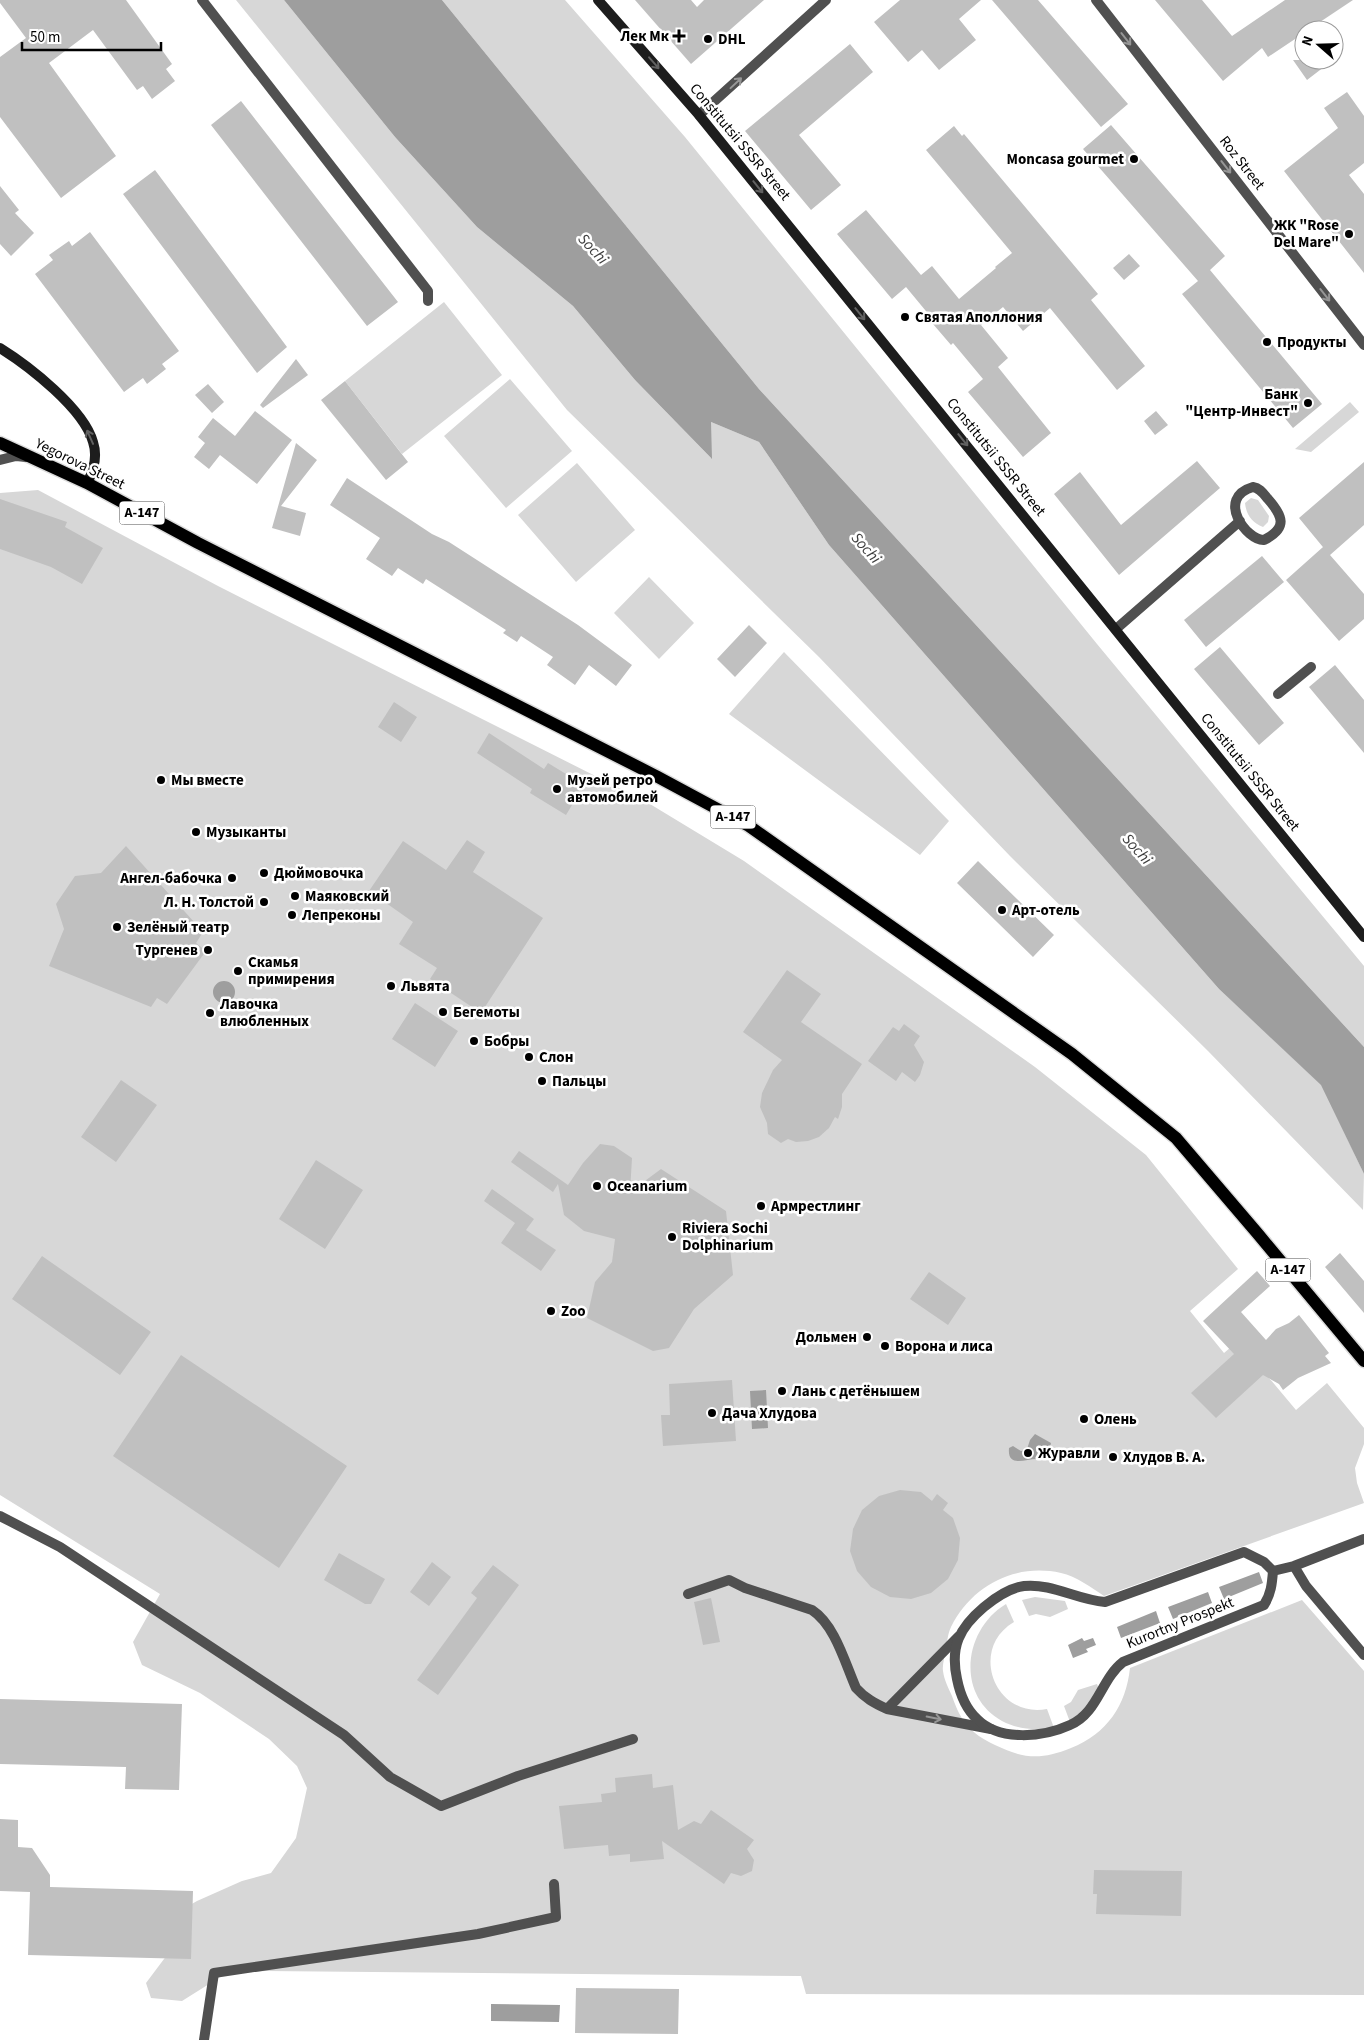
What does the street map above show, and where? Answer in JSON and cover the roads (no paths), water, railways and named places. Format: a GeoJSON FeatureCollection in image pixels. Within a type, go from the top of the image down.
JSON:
{"type":"FeatureCollection","features":[{"type":"Feature","properties":{"kind":"main road","name":"Constitutsii SSSR Street"},"geometry":{"type":"LineString","coordinates":[[598,0],[700,115],[1364,937]]}},
{"type":"Feature","properties":{"kind":"main road"},"geometry":{"type":"LineString","coordinates":[[0,348],[39,376],[74,411],[85,426],[93,442],[95,456],[94,469],[88,483]]}},
{"type":"Feature","properties":{"kind":"main road","name":"Yegorova Street"},"geometry":{"type":"LineString","coordinates":[[0,443],[88,483],[198,543],[656,776],[749,826],[1072,1054],[1176,1138],[1364,1361]]}},
{"type":"Feature","properties":{"kind":"street"},"geometry":{"type":"LineString","coordinates":[[202,0],[428,291],[428,301]]}},
{"type":"Feature","properties":{"kind":"street"},"geometry":{"type":"LineString","coordinates":[[700,115],[826,0]]}},
{"type":"Feature","properties":{"kind":"street","name":"Roz Street"},"geometry":{"type":"LineString","coordinates":[[1096,0],[1364,345]]}},
{"type":"Feature","properties":{"kind":"street"},"geometry":{"type":"LineString","coordinates":[[0,460],[16,456],[31,458]]}},
{"type":"Feature","properties":{"kind":"street"},"geometry":{"type":"LineString","coordinates":[[1253,486],[1260,489],[1277,509],[1280,514],[1281,523],[1268,537],[1260,540],[1252,536],[1240,521],[1234,507],[1234,502],[1247,489],[1253,486]]}},
{"type":"Feature","properties":{"kind":"street"},"geometry":{"type":"LineString","coordinates":[[1116,629],[1240,521]]}},
{"type":"Feature","properties":{"kind":"street"},"geometry":{"type":"LineString","coordinates":[[1278,694],[1311,667]]}},
{"type":"Feature","properties":{"kind":"street"},"geometry":{"type":"LineString","coordinates":[[0,1516],[60,1547],[344,1735],[390,1777],[441,1806],[518,1776],[633,1739]]}},
{"type":"Feature","properties":{"kind":"street"},"geometry":{"type":"LineString","coordinates":[[886,1709],[959,1636],[970,1619],[993,1599],[1012,1589],[1024,1586],[1053,1588],[1086,1599],[1105,1602],[1244,1552],[1264,1562],[1274,1571],[1294,1566],[1364,1539]]}},
{"type":"Feature","properties":{"kind":"street"},"geometry":{"type":"LineString","coordinates":[[1294,1566],[1306,1586],[1364,1655]]}},
{"type":"Feature","properties":{"kind":"street","name":"Kurortny Prospekt"},"geometry":{"type":"LineString","coordinates":[[993,1730],[1035,1735],[1046,1734],[1076,1723],[1094,1704],[1111,1673],[1123,1662],[1264,1605],[1268,1597],[1274,1571]]}},
{"type":"Feature","properties":{"kind":"street"},"geometry":{"type":"LineString","coordinates":[[688,1594],[729,1580],[745,1588],[812,1610],[822,1616],[829,1626],[856,1688],[873,1703],[886,1709],[993,1730]]}},
{"type":"Feature","properties":{"kind":"street"},"geometry":{"type":"LineString","coordinates":[[959,1636],[954,1653],[954,1667],[959,1689],[968,1707],[978,1720],[993,1730]]}},
{"type":"Feature","properties":{"kind":"street"},"geometry":{"type":"LineString","coordinates":[[204,2040],[214,1973],[478,1934],[556,1917],[554,1884]]}},
{"type":"Feature","properties":{"kind":"water","name":"Sochi"},"geometry":{"type":"Polygon","coordinates":[[[284,0],[442,0],[759,389],[1364,1047],[1364,1174],[1321,1085],[1219,989],[829,545],[759,442],[711,422],[712,459],[635,380],[573,306],[477,227],[395,137],[284,0]]]}},
{"type":"Feature","properties":{"kind":"water"},"geometry":{"type":"Polygon","coordinates":[[[220,981],[228,981],[235,988],[235,996],[228,1003],[220,1003],[213,996],[213,988],[220,981]]]}},
{"type":"Feature","properties":{"kind":"water"},"geometry":{"type":"Polygon","coordinates":[[[766,1390],[768,1428],[752,1429],[750,1391],[766,1390]]]}},
{"type":"Feature","properties":{"kind":"water"},"geometry":{"type":"Polygon","coordinates":[[[1035,1434],[1051,1443],[1050,1448],[1038,1459],[1019,1461],[1011,1458],[1009,1448],[1013,1446],[1021,1451],[1027,1449],[1030,1440],[1035,1434]]]}},
{"type":"Feature","properties":{"kind":"water"},"geometry":{"type":"Polygon","coordinates":[[[1259,1572],[1263,1583],[1224,1599],[1219,1587],[1259,1572]]]}},
{"type":"Feature","properties":{"kind":"water"},"geometry":{"type":"Polygon","coordinates":[[[1208,1592],[1212,1603],[1173,1619],[1168,1607],[1208,1592]]]}},
{"type":"Feature","properties":{"kind":"water"},"geometry":{"type":"Polygon","coordinates":[[[1156,1611],[1160,1623],[1121,1638],[1117,1627],[1156,1611]]]}},
{"type":"Feature","properties":{"kind":"water"},"geometry":{"type":"Polygon","coordinates":[[[1082,1638],[1084,1641],[1093,1638],[1096,1645],[1086,1649],[1088,1652],[1073,1658],[1068,1645],[1082,1638]]]}},
{"type":"Feature","properties":{"kind":"water"},"geometry":{"type":"Polygon","coordinates":[[[491,2004],[560,2005],[559,2022],[491,2021],[491,2004]]]}},
{"type":"Feature","properties":{"kind":"place","name":"Лек Мк"},"geometry":{"type":"Point","coordinates":[679,36]}},
{"type":"Feature","properties":{"kind":"place","name":"DHL"},"geometry":{"type":"Point","coordinates":[708,39]}},
{"type":"Feature","properties":{"kind":"place","name":"Moncasa gourmet"},"geometry":{"type":"Point","coordinates":[1134,159]}},
{"type":"Feature","properties":{"kind":"place","name":"ЖК \"Rose Del Mare\""},"geometry":{"type":"Point","coordinates":[1349,234]}},
{"type":"Feature","properties":{"kind":"place","name":"Святая Аполлония"},"geometry":{"type":"Point","coordinates":[905,317]}},
{"type":"Feature","properties":{"kind":"place","name":"Продукты"},"geometry":{"type":"Point","coordinates":[1267,342]}},
{"type":"Feature","properties":{"kind":"place","name":"Банк \"Центр-Инвест\""},"geometry":{"type":"Point","coordinates":[1308,403]}},
{"type":"Feature","properties":{"kind":"place","name":"Мы вместе"},"geometry":{"type":"Point","coordinates":[161,780]}},
{"type":"Feature","properties":{"kind":"place","name":"Музей ретро автомобилей"},"geometry":{"type":"Point","coordinates":[557,789]}},
{"type":"Feature","properties":{"kind":"place","name":"Музыканты"},"geometry":{"type":"Point","coordinates":[196,832]}},
{"type":"Feature","properties":{"kind":"place","name":"Дюймовочка"},"geometry":{"type":"Point","coordinates":[264,873]}},
{"type":"Feature","properties":{"kind":"place","name":"Ангел-бабочка"},"geometry":{"type":"Point","coordinates":[232,878]}},
{"type":"Feature","properties":{"kind":"place","name":"Маяковский"},"geometry":{"type":"Point","coordinates":[295,896]}},
{"type":"Feature","properties":{"kind":"place","name":"Л. Н. Толстой"},"geometry":{"type":"Point","coordinates":[264,902]}},
{"type":"Feature","properties":{"kind":"place","name":"Арт-отель"},"geometry":{"type":"Point","coordinates":[1002,910]}},
{"type":"Feature","properties":{"kind":"place","name":"Лепреконы"},"geometry":{"type":"Point","coordinates":[292,915]}},
{"type":"Feature","properties":{"kind":"place","name":"Зелёный театр"},"geometry":{"type":"Point","coordinates":[117,927]}},
{"type":"Feature","properties":{"kind":"place","name":"Тургенев"},"geometry":{"type":"Point","coordinates":[208,950]}},
{"type":"Feature","properties":{"kind":"place","name":"Скамья примирения"},"geometry":{"type":"Point","coordinates":[238,971]}},
{"type":"Feature","properties":{"kind":"place","name":"Львята"},"geometry":{"type":"Point","coordinates":[391,986]}},
{"type":"Feature","properties":{"kind":"place","name":"Бегемоты"},"geometry":{"type":"Point","coordinates":[443,1012]}},
{"type":"Feature","properties":{"kind":"place","name":"Лавочка влюбленных"},"geometry":{"type":"Point","coordinates":[210,1013]}},
{"type":"Feature","properties":{"kind":"place","name":"Бобры"},"geometry":{"type":"Point","coordinates":[474,1041]}},
{"type":"Feature","properties":{"kind":"place","name":"Слон"},"geometry":{"type":"Point","coordinates":[529,1057]}},
{"type":"Feature","properties":{"kind":"place","name":"Пальцы"},"geometry":{"type":"Point","coordinates":[542,1081]}},
{"type":"Feature","properties":{"kind":"place","name":"Oceanarium"},"geometry":{"type":"Point","coordinates":[597,1186]}},
{"type":"Feature","properties":{"kind":"place","name":"Армрестлинг"},"geometry":{"type":"Point","coordinates":[761,1206]}},
{"type":"Feature","properties":{"kind":"place","name":"Riviera Sochi Dolphinarium"},"geometry":{"type":"Point","coordinates":[672,1237]}},
{"type":"Feature","properties":{"kind":"place","name":"Zoo"},"geometry":{"type":"Point","coordinates":[551,1311]}},
{"type":"Feature","properties":{"kind":"place","name":"Дольмен"},"geometry":{"type":"Point","coordinates":[867,1337]}},
{"type":"Feature","properties":{"kind":"place","name":"Ворона и лиса"},"geometry":{"type":"Point","coordinates":[885,1346]}},
{"type":"Feature","properties":{"kind":"place","name":"Лань с детёнышем"},"geometry":{"type":"Point","coordinates":[782,1391]}},
{"type":"Feature","properties":{"kind":"place","name":"Дача Хлудова"},"geometry":{"type":"Point","coordinates":[712,1413]}},
{"type":"Feature","properties":{"kind":"place","name":"Олень"},"geometry":{"type":"Point","coordinates":[1084,1419]}},
{"type":"Feature","properties":{"kind":"place","name":"Журавли"},"geometry":{"type":"Point","coordinates":[1028,1453]}},
{"type":"Feature","properties":{"kind":"place","name":"Хлудов В. А."},"geometry":{"type":"Point","coordinates":[1113,1457]}}]}
